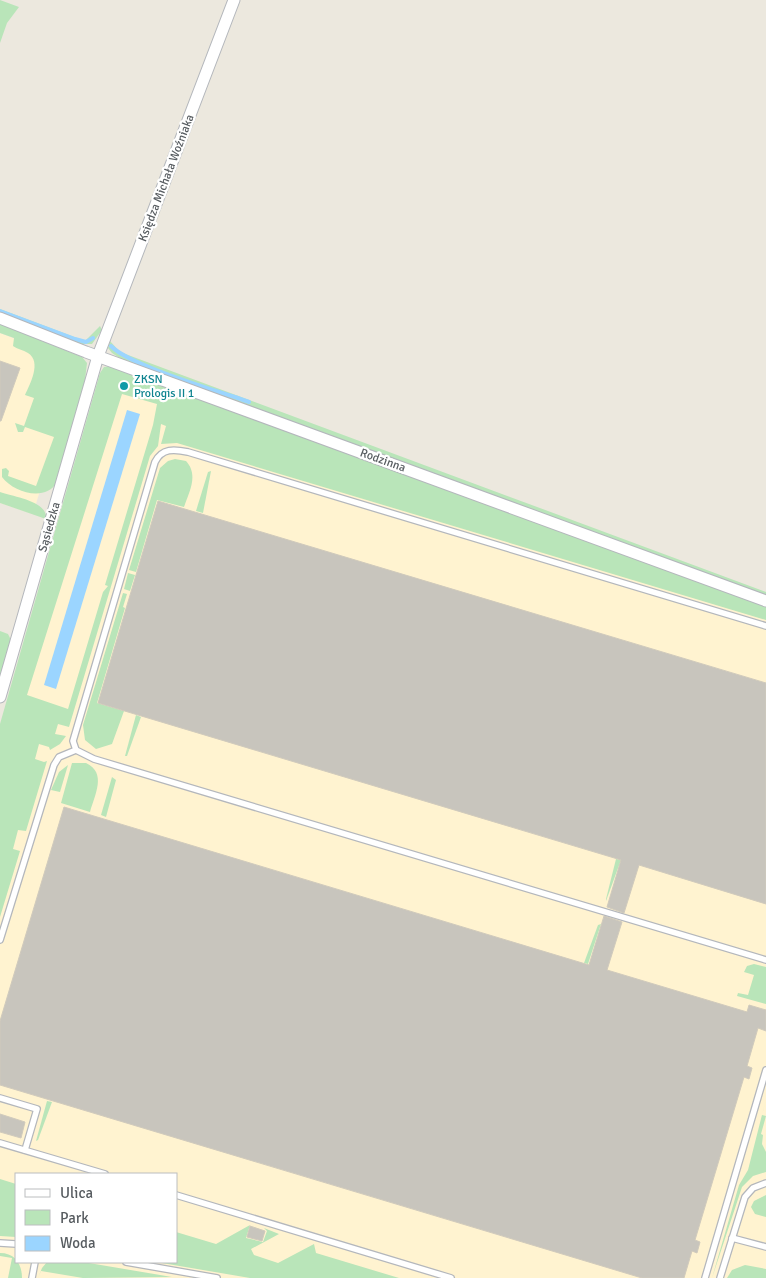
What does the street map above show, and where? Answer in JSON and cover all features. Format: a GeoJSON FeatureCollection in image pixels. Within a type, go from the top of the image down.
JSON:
{"type":"FeatureCollection","features":[{"type":"Feature","properties":{"kind":"street","name":"Księdza Michała Woźniaka"},"geometry":{"type":"LineString","coordinates":[[98,356],[234,0]]}},
{"type":"Feature","properties":{"kind":"street","name":"Rodzinna"},"geometry":{"type":"LineString","coordinates":[[0,318],[98,356],[766,601]]}},
{"type":"Feature","properties":{"kind":"street","name":"Sąsiedzka"},"geometry":{"type":"LineString","coordinates":[[0,698],[98,356]]}},
{"type":"Feature","properties":{"kind":"lane"},"geometry":{"type":"LineString","coordinates":[[766,626],[188,452],[169,450],[159,455],[155,462],[73,741],[76,750],[94,759],[766,960]]}},
{"type":"Feature","properties":{"kind":"lane"},"geometry":{"type":"LineString","coordinates":[[0,940],[54,764],[59,757],[76,750]]}},
{"type":"Feature","properties":{"kind":"lane"},"geometry":{"type":"LineString","coordinates":[[705,1278],[766,1070]]}},
{"type":"Feature","properties":{"kind":"lane"},"geometry":{"type":"LineString","coordinates":[[0,1098],[37,1109],[25,1150]]}},
{"type":"Feature","properties":{"kind":"lane"},"geometry":{"type":"LineString","coordinates":[[0,1143],[103,1173]]}},
{"type":"Feature","properties":{"kind":"lane"},"geometry":{"type":"LineString","coordinates":[[720,1278],[746,1196],[758,1185],[766,1183]]}},
{"type":"Feature","properties":{"kind":"lane"},"geometry":{"type":"LineString","coordinates":[[178,1197],[452,1278]]}},
{"type":"Feature","properties":{"kind":"lane"},"geometry":{"type":"LineString","coordinates":[[732,1238],[766,1247]]}},
{"type":"Feature","properties":{"kind":"lane"},"geometry":{"type":"LineString","coordinates":[[0,1243],[15,1244]]}},
{"type":"Feature","properties":{"kind":"lane"},"geometry":{"type":"LineString","coordinates":[[32,1278],[35,1263]]}},
{"type":"Feature","properties":{"kind":"lane"},"geometry":{"type":"LineString","coordinates":[[132,1263],[217,1278]]}},
{"type":"Feature","properties":{"kind":"shaded area"},"geometry":{"type":"Polygon","coordinates":[[[0,333],[78,363],[33,514],[0,503],[0,333]]]}},
{"type":"Feature","properties":{"kind":"shaded area"},"geometry":{"type":"Polygon","coordinates":[[[136,385],[766,615],[766,1278],[0,1278],[0,770],[121,387],[133,392],[136,385]]]}},
{"type":"Feature","properties":{"kind":"green space"},"geometry":{"type":"Polygon","coordinates":[[[0,0],[19,7],[7,23],[0,43],[0,0]]]}},
{"type":"Feature","properties":{"kind":"green space"},"geometry":{"type":"Polygon","coordinates":[[[0,309],[85,341],[100,326],[102,330],[92,344],[81,344],[0,314],[0,309]]]}},
{"type":"Feature","properties":{"kind":"green space"},"geometry":{"type":"Polygon","coordinates":[[[0,324],[82,357],[87,363],[85,380],[57,482],[45,492],[30,493],[22,491],[7,483],[2,477],[2,469],[6,468],[9,471],[8,476],[36,486],[54,437],[25,427],[23,432],[18,432],[15,423],[24,426],[34,398],[25,395],[35,367],[32,357],[28,353],[13,346],[14,338],[0,333],[0,324]]]}},
{"type":"Feature","properties":{"kind":"green space"},"geometry":{"type":"Polygon","coordinates":[[[110,341],[120,352],[766,592],[766,597],[121,359],[108,348],[110,341]]]}},
{"type":"Feature","properties":{"kind":"green space"},"geometry":{"type":"Polygon","coordinates":[[[111,366],[766,606],[766,620],[177,443],[161,444],[166,426],[161,424],[158,446],[150,456],[69,727],[58,724],[55,734],[66,736],[60,744],[50,750],[49,747],[39,744],[35,759],[47,761],[26,831],[18,830],[13,849],[20,851],[0,917],[0,724],[100,373],[104,367],[111,366]],[[122,394],[27,695],[68,709],[103,592],[108,586],[105,585],[153,425],[157,404],[122,394]]]}},
{"type":"Feature","properties":{"kind":"green space"},"geometry":{"type":"Polygon","coordinates":[[[175,459],[186,461],[192,472],[192,484],[184,507],[157,500],[136,572],[129,570],[160,468],[168,461],[175,459]]]}},
{"type":"Feature","properties":{"kind":"green space"},"geometry":{"type":"Polygon","coordinates":[[[211,471],[203,513],[196,511],[208,472],[211,471]]]}},
{"type":"Feature","properties":{"kind":"green space"},"geometry":{"type":"Polygon","coordinates":[[[0,492],[36,504],[42,508],[46,519],[0,503],[0,492]]]}},
{"type":"Feature","properties":{"kind":"green space"},"geometry":{"type":"Polygon","coordinates":[[[128,573],[135,575],[130,591],[124,589],[128,573]]]}},
{"type":"Feature","properties":{"kind":"green space"},"geometry":{"type":"Polygon","coordinates":[[[123,593],[127,594],[123,607],[125,608],[97,703],[124,711],[112,744],[96,749],[85,740],[83,725],[123,593]]]}},
{"type":"Feature","properties":{"kind":"green space"},"geometry":{"type":"Polygon","coordinates":[[[0,631],[8,634],[11,640],[0,679],[0,631]]]}},
{"type":"Feature","properties":{"kind":"green space"},"geometry":{"type":"Polygon","coordinates":[[[136,715],[141,717],[127,756],[125,756],[136,715]]]}},
{"type":"Feature","properties":{"kind":"green space"},"geometry":{"type":"Polygon","coordinates":[[[72,763],[86,763],[96,772],[98,784],[90,812],[61,803],[72,763]]]}},
{"type":"Feature","properties":{"kind":"green space"},"geometry":{"type":"Polygon","coordinates":[[[68,765],[60,792],[51,790],[59,772],[68,765]]]}},
{"type":"Feature","properties":{"kind":"green space"},"geometry":{"type":"Polygon","coordinates":[[[112,777],[116,780],[106,817],[101,815],[112,777]]]}},
{"type":"Feature","properties":{"kind":"green space"},"geometry":{"type":"Polygon","coordinates":[[[616,859],[621,860],[606,901],[606,899],[616,859]]]}},
{"type":"Feature","properties":{"kind":"green space"},"geometry":{"type":"Polygon","coordinates":[[[601,924],[588,964],[584,963],[598,925],[601,924]]]}},
{"type":"Feature","properties":{"kind":"green space"},"geometry":{"type":"Polygon","coordinates":[[[754,964],[766,967],[766,1004],[737,996],[738,993],[748,995],[754,975],[744,972],[747,966],[754,964]]]}},
{"type":"Feature","properties":{"kind":"green space"},"geometry":{"type":"Polygon","coordinates":[[[766,1099],[762,1115],[766,1116],[761,1134],[763,1135],[762,1144],[766,1152],[766,1172],[753,1176],[742,1187],[712,1278],[739,1185],[748,1170],[766,1099]]]}},
{"type":"Feature","properties":{"kind":"green space"},"geometry":{"type":"Polygon","coordinates":[[[47,1101],[52,1102],[36,1141],[47,1101]]]}},
{"type":"Feature","properties":{"kind":"green space"},"geometry":{"type":"Polygon","coordinates":[[[0,1179],[15,1184],[15,1237],[0,1236],[0,1179]]]}},
{"type":"Feature","properties":{"kind":"green space"},"geometry":{"type":"Polygon","coordinates":[[[766,1195],[766,1217],[755,1214],[751,1207],[754,1201],[766,1195]]]}},
{"type":"Feature","properties":{"kind":"green space"},"geometry":{"type":"Polygon","coordinates":[[[250,1225],[246,1238],[263,1242],[267,1231],[264,1228],[279,1234],[251,1249],[254,1255],[278,1263],[314,1244],[316,1253],[399,1278],[250,1278],[162,1263],[178,1263],[178,1233],[216,1244],[250,1225]]]}},
{"type":"Feature","properties":{"kind":"green space"},"geometry":{"type":"Polygon","coordinates":[[[0,1253],[15,1258],[15,1263],[18,1263],[21,1268],[22,1278],[8,1278],[12,1258],[0,1256],[0,1253]]]}},
{"type":"Feature","properties":{"kind":"green space"},"geometry":{"type":"Polygon","coordinates":[[[46,1263],[89,1263],[172,1277],[83,1278],[41,1271],[38,1278],[42,1268],[46,1263]]]}},
{"type":"Feature","properties":{"kind":"green space"},"geometry":{"type":"Polygon","coordinates":[[[745,1265],[766,1269],[766,1278],[727,1278],[732,1270],[745,1265]]]}},
{"type":"Feature","properties":{"kind":"water"},"geometry":{"type":"Polygon","coordinates":[[[127,410],[140,414],[56,689],[44,685],[127,410]]]}},
{"type":"Feature","properties":{"kind":"building"},"geometry":{"type":"Polygon","coordinates":[[[0,361],[20,368],[1,421],[0,421],[0,361]]]}},
{"type":"Feature","properties":{"kind":"building"},"geometry":{"type":"Polygon","coordinates":[[[158,501],[766,683],[766,904],[639,865],[624,913],[607,907],[621,860],[98,703],[158,501]]]}},
{"type":"Feature","properties":{"kind":"building"},"geometry":{"type":"Polygon","coordinates":[[[64,807],[589,965],[604,916],[622,922],[607,970],[747,1012],[749,1005],[766,1010],[766,1031],[758,1028],[747,1066],[752,1068],[749,1079],[744,1077],[695,1240],[700,1242],[697,1253],[692,1251],[684,1278],[642,1278],[0,1085],[0,1021],[64,807]]]}},
{"type":"Feature","properties":{"kind":"building"},"geometry":{"type":"Polygon","coordinates":[[[0,1114],[25,1122],[21,1138],[0,1132],[0,1114]]]}},
{"type":"Feature","properties":{"kind":"building"},"geometry":{"type":"Polygon","coordinates":[[[250,1226],[265,1231],[262,1241],[247,1237],[250,1226]]]}},
{"type":"Feature","properties":{"kind":"waterway"},"geometry":{"type":"LineString","coordinates":[[0,311],[75,339],[86,342],[93,338]]}},
{"type":"Feature","properties":{"kind":"waterway"},"geometry":{"type":"LineString","coordinates":[[111,346],[121,354],[155,370],[249,402]]}},
{"type":"Feature","properties":{"kind":"place","name":"ZKSN Prologis II 1"},"geometry":{"type":"Point","coordinates":[124,386]}}]}
